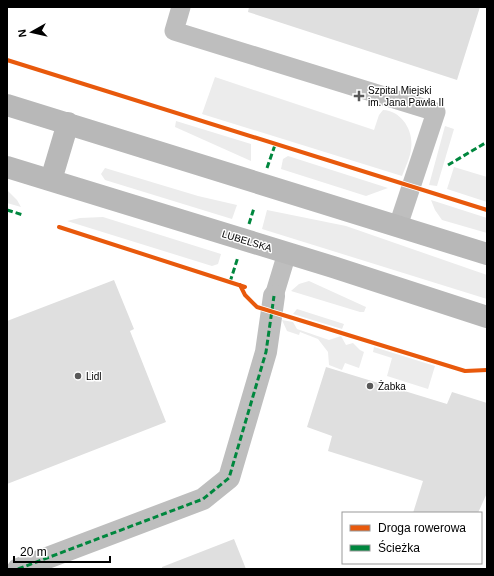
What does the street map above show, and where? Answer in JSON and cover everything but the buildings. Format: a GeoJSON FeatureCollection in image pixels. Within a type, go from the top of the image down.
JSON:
{"type":"FeatureCollection","features":[{"type":"Feature","properties":{"kind":"main road"},"geometry":{"type":"LineString","coordinates":[[7,105],[487,254]]}},
{"type":"Feature","properties":{"kind":"main road"},"geometry":{"type":"LineString","coordinates":[[51,180],[68,123]]}},
{"type":"Feature","properties":{"kind":"main road","name":"LUBELSKA"},"geometry":{"type":"LineString","coordinates":[[7,167],[287,253],[487,317]]}},
{"type":"Feature","properties":{"kind":"street"},"geometry":{"type":"LineString","coordinates":[[18,569],[203,499],[229,478],[266,352],[274,296]]}},
{"type":"Feature","properties":{"kind":"lane"},"geometry":{"type":"LineString","coordinates":[[181,7],[174,31],[436,112],[398,226]]}},
{"type":"Feature","properties":{"kind":"lane"},"geometry":{"type":"LineString","coordinates":[[274,296],[287,253]]}},
{"type":"Feature","properties":{"kind":"shaded area"},"geometry":{"type":"Polygon","coordinates":[[[215,77],[374,130],[379,115],[383,110],[396,114],[405,123],[411,135],[410,156],[402,176],[202,114],[215,77]]]}},
{"type":"Feature","properties":{"kind":"shaded area"},"geometry":{"type":"Polygon","coordinates":[[[176,121],[251,144],[251,161],[175,127],[176,121]]]}},
{"type":"Feature","properties":{"kind":"shaded area"},"geometry":{"type":"Polygon","coordinates":[[[445,126],[454,129],[437,186],[429,185],[445,126]]]}},
{"type":"Feature","properties":{"kind":"shaded area"},"geometry":{"type":"Polygon","coordinates":[[[288,156],[388,188],[366,196],[281,169],[283,159],[288,156]]]}},
{"type":"Feature","properties":{"kind":"shaded area"},"geometry":{"type":"Polygon","coordinates":[[[454,167],[487,177],[487,202],[447,189],[454,167]]]}},
{"type":"Feature","properties":{"kind":"shaded area"},"geometry":{"type":"Polygon","coordinates":[[[105,168],[198,196],[237,205],[232,219],[105,180],[101,174],[105,168]]]}},
{"type":"Feature","properties":{"kind":"shaded area"},"geometry":{"type":"Polygon","coordinates":[[[7,190],[17,200],[21,207],[7,203],[7,190]]]}},
{"type":"Feature","properties":{"kind":"shaded area"},"geometry":{"type":"Polygon","coordinates":[[[431,200],[487,218],[487,233],[442,220],[435,210],[431,200]]]}},
{"type":"Feature","properties":{"kind":"shaded area"},"geometry":{"type":"Polygon","coordinates":[[[267,210],[346,226],[487,275],[487,299],[262,229],[267,210]]]}},
{"type":"Feature","properties":{"kind":"shaded area"},"geometry":{"type":"Polygon","coordinates":[[[103,217],[221,254],[218,264],[212,266],[67,221],[80,218],[103,217]]]}},
{"type":"Feature","properties":{"kind":"shaded area"},"geometry":{"type":"Polygon","coordinates":[[[309,281],[366,307],[364,312],[291,291],[299,284],[309,281]]]}},
{"type":"Feature","properties":{"kind":"shaded area"},"geometry":{"type":"Polygon","coordinates":[[[297,309],[344,324],[342,329],[293,314],[297,309]]]}},
{"type":"Feature","properties":{"kind":"shaded area"},"geometry":{"type":"Polygon","coordinates":[[[282,320],[293,322],[297,329],[329,340],[341,336],[346,345],[353,343],[364,352],[359,368],[345,363],[342,370],[329,365],[328,352],[318,339],[300,332],[299,335],[287,331],[282,320]]]}},
{"type":"Feature","properties":{"kind":"shaded area"},"geometry":{"type":"Polygon","coordinates":[[[374,347],[435,366],[428,389],[387,376],[392,358],[373,352],[374,347]]]}},
{"type":"Feature","properties":{"kind":"marked path"},"geometry":{"type":"LineString","coordinates":[[448,165],[487,142]]}},
{"type":"Feature","properties":{"kind":"marked path"},"geometry":{"type":"LineString","coordinates":[[267,168],[275,145]]}},
{"type":"Feature","properties":{"kind":"marked path"},"geometry":{"type":"LineString","coordinates":[[249,224],[254,208]]}},
{"type":"Feature","properties":{"kind":"marked path"},"geometry":{"type":"LineString","coordinates":[[7,210],[23,215]]}},
{"type":"Feature","properties":{"kind":"marked path"},"geometry":{"type":"LineString","coordinates":[[230,282],[238,257]]}},
{"type":"Feature","properties":{"kind":"marked path"},"geometry":{"type":"LineString","coordinates":[[18,569],[203,499],[229,478],[266,352],[274,296]]}},
{"type":"Feature","properties":{"kind":"cycle path"},"geometry":{"type":"LineString","coordinates":[[7,60],[487,210]]}},
{"type":"Feature","properties":{"kind":"cycle path"},"geometry":{"type":"LineString","coordinates":[[59,227],[245,287]]}},
{"type":"Feature","properties":{"kind":"cycle path"},"geometry":{"type":"LineString","coordinates":[[240,285],[245,295],[257,307],[465,371],[487,370]]}},
{"type":"Feature","properties":{"kind":"place","name":"Szpital Miejski im. Jana Pawła II"},"geometry":{"type":"Point","coordinates":[359,96]}},
{"type":"Feature","properties":{"kind":"place","name":"Lidl"},"geometry":{"type":"Point","coordinates":[78,376]}},
{"type":"Feature","properties":{"kind":"place","name":"Żabka"},"geometry":{"type":"Point","coordinates":[370,386]}}]}
